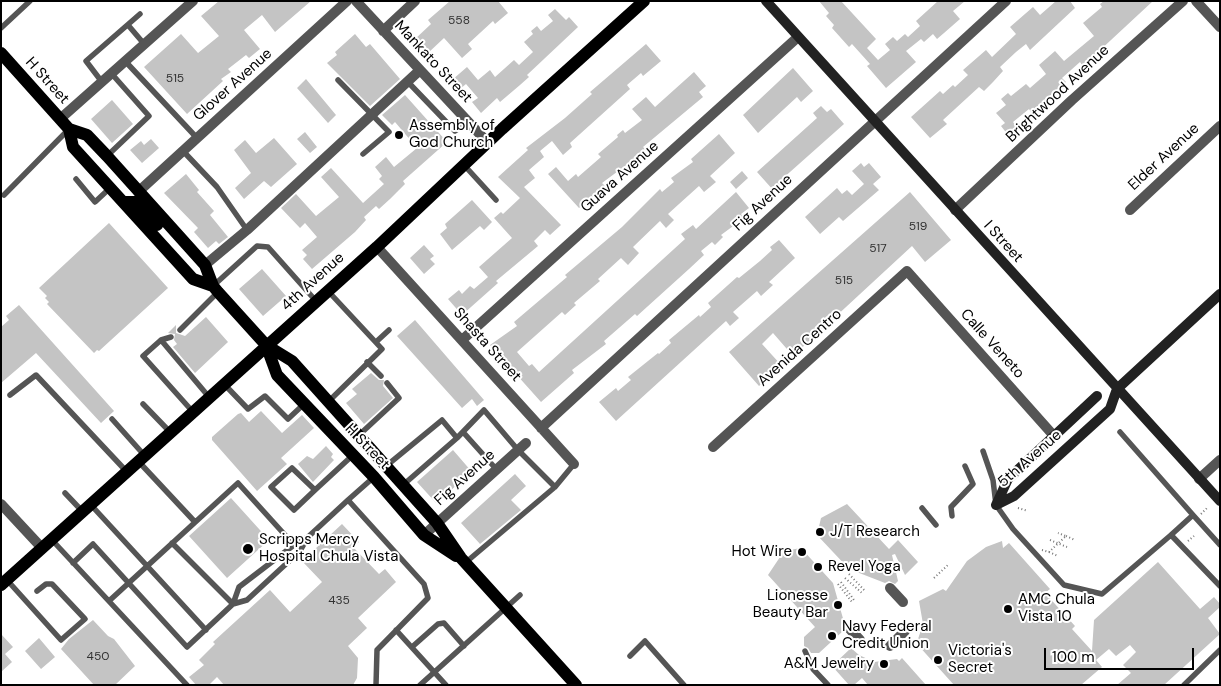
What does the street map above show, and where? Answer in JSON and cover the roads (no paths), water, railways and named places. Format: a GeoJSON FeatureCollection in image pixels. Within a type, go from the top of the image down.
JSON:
{"type":"FeatureCollection","features":[{"type":"Feature","properties":{"kind":"main road","name":"4th Avenue"},"geometry":{"type":"LineString","coordinates":[[4,582],[46,543],[128,473],[266,345],[377,247],[488,142],[644,1]]}},
{"type":"Feature","properties":{"kind":"main road","name":"H Street"},"geometry":{"type":"LineString","coordinates":[[1,54],[69,129],[73,147],[193,279],[216,289]]}},
{"type":"Feature","properties":{"kind":"main road","name":"H Street"},"geometry":{"type":"LineString","coordinates":[[69,129],[87,135],[206,266],[216,289],[266,345],[292,361],[437,523],[463,561],[576,685]]}},
{"type":"Feature","properties":{"kind":"main road"},"geometry":{"type":"LineString","coordinates":[[123,202],[134,202],[172,242],[184,242]]}},
{"type":"Feature","properties":{"kind":"main road","name":"H Street"},"geometry":{"type":"LineString","coordinates":[[266,345],[277,375],[374,477],[424,535],[463,561]]}},
{"type":"Feature","properties":{"kind":"street"},"geometry":{"type":"LineString","coordinates":[[60,119],[193,1]]}},
{"type":"Feature","properties":{"kind":"street","name":"Glover Avenue"},"geometry":{"type":"LineString","coordinates":[[138,192],[347,1]]}},
{"type":"Feature","properties":{"kind":"street","name":"Mankato Street"},"geometry":{"type":"LineString","coordinates":[[356,1],[488,142]]}},
{"type":"Feature","properties":{"kind":"street"},"geometry":{"type":"LineString","coordinates":[[383,31],[415,1]]}},
{"type":"Feature","properties":{"kind":"street","name":"I Street"},"geometry":{"type":"LineString","coordinates":[[766,1],[1220,501]]}},
{"type":"Feature","properties":{"kind":"street","name":"Fig Avenue"},"geometry":{"type":"LineString","coordinates":[[541,428],[1006,1]]}},
{"type":"Feature","properties":{"kind":"street","name":"Brightwood Avenue"},"geometry":{"type":"LineString","coordinates":[[955,210],[1072,100],[1183,1]]}},
{"type":"Feature","properties":{"kind":"street"},"geometry":{"type":"LineString","coordinates":[[1196,1],[1220,27]]}},
{"type":"Feature","properties":{"kind":"street","name":"Guava Avenue"},"geometry":{"type":"LineString","coordinates":[[462,340],[798,37]]}},
{"type":"Feature","properties":{"kind":"street"},"geometry":{"type":"LineString","coordinates":[[206,266],[420,70]]}},
{"type":"Feature","properties":{"kind":"street","name":"Elder Avenue"},"geometry":{"type":"LineString","coordinates":[[1130,210],[1220,126]]}},
{"type":"Feature","properties":{"kind":"street","name":"Shasta Street"},"geometry":{"type":"LineString","coordinates":[[377,247],[574,464]]}},
{"type":"Feature","properties":{"kind":"street","name":"Calle Veneto"},"geometry":{"type":"LineString","coordinates":[[907,271],[1054,436]]}},
{"type":"Feature","properties":{"kind":"street","name":"Avenida Centro"},"geometry":{"type":"LineString","coordinates":[[713,447],[907,271]]}},
{"type":"Feature","properties":{"kind":"street","name":"5th Avenue"},"geometry":{"type":"LineString","coordinates":[[996,504],[1008,479],[1098,395],[1117,389],[1220,294]]}},
{"type":"Feature","properties":{"kind":"street","name":"5th Avenue"},"geometry":{"type":"LineString","coordinates":[[996,504],[1014,496],[1110,409],[1117,389]]}},
{"type":"Feature","properties":{"kind":"street","name":"Fig Avenue"},"geometry":{"type":"LineString","coordinates":[[424,535],[526,443]]}},
{"type":"Feature","properties":{"kind":"street"},"geometry":{"type":"LineString","coordinates":[[1199,478],[1220,460]]}},
{"type":"Feature","properties":{"kind":"street"},"geometry":{"type":"LineString","coordinates":[[1,504],[46,543]]}},
{"type":"Feature","properties":{"kind":"street"},"geometry":{"type":"LineString","coordinates":[[890,588],[903,602]]}},
{"type":"Feature","properties":{"kind":"street"},"geometry":{"type":"LineString","coordinates":[[848,626],[860,640]]}},
{"type":"Feature","properties":{"kind":"street"},"geometry":{"type":"LineString","coordinates":[[890,646],[906,632]]}},
{"type":"Feature","properties":{"kind":"lane"},"geometry":{"type":"LineString","coordinates":[[1,28],[30,1]]}},
{"type":"Feature","properties":{"kind":"lane"},"geometry":{"type":"LineString","coordinates":[[102,82],[86,61],[140,14]]}},
{"type":"Feature","properties":{"kind":"lane"},"geometry":{"type":"LineString","coordinates":[[128,25],[145,45]]}},
{"type":"Feature","properties":{"kind":"lane"},"geometry":{"type":"LineString","coordinates":[[125,61],[196,138]]}},
{"type":"Feature","properties":{"kind":"lane"},"geometry":{"type":"LineString","coordinates":[[106,156],[149,116],[112,73]]}},
{"type":"Feature","properties":{"kind":"lane"},"geometry":{"type":"LineString","coordinates":[[338,80],[389,132],[363,154]]}},
{"type":"Feature","properties":{"kind":"lane"},"geometry":{"type":"LineString","coordinates":[[407,81],[455,131],[469,122]]}},
{"type":"Feature","properties":{"kind":"lane"},"geometry":{"type":"LineString","coordinates":[[4,195],[69,129]]}},
{"type":"Feature","properties":{"kind":"lane"},"geometry":{"type":"LineString","coordinates":[[183,151],[217,187],[247,230]]}},
{"type":"Feature","properties":{"kind":"lane"},"geometry":{"type":"LineString","coordinates":[[464,165],[496,200]]}},
{"type":"Feature","properties":{"kind":"lane"},"geometry":{"type":"LineString","coordinates":[[76,179],[95,202],[111,188]]}},
{"type":"Feature","properties":{"kind":"lane"},"geometry":{"type":"LineString","coordinates":[[180,330],[216,289],[258,246],[268,248],[316,301]]}},
{"type":"Feature","properties":{"kind":"lane"},"geometry":{"type":"LineString","coordinates":[[328,291],[382,349],[328,402]]}},
{"type":"Feature","properties":{"kind":"lane"},"geometry":{"type":"LineString","coordinates":[[376,342],[389,330]]}},
{"type":"Feature","properties":{"kind":"lane"},"geometry":{"type":"LineString","coordinates":[[171,337],[161,340],[143,356],[193,412]]}},
{"type":"Feature","properties":{"kind":"lane"},"geometry":{"type":"LineString","coordinates":[[161,340],[209,397]]}},
{"type":"Feature","properties":{"kind":"lane"},"geometry":{"type":"LineString","coordinates":[[367,362],[380,376]]}},
{"type":"Feature","properties":{"kind":"lane"},"geometry":{"type":"LineString","coordinates":[[10,395],[36,375],[128,473]]}},
{"type":"Feature","properties":{"kind":"lane"},"geometry":{"type":"LineString","coordinates":[[358,436],[399,398],[387,383]]}},
{"type":"Feature","properties":{"kind":"lane"},"geometry":{"type":"LineString","coordinates":[[224,384],[248,409],[265,396],[288,419],[304,404]]}},
{"type":"Feature","properties":{"kind":"lane"},"geometry":{"type":"LineString","coordinates":[[143,404],[171,433]]}},
{"type":"Feature","properties":{"kind":"lane"},"geometry":{"type":"LineString","coordinates":[[403,485],[457,438],[484,410],[518,450],[555,487]]}},
{"type":"Feature","properties":{"kind":"lane"},"geometry":{"type":"LineString","coordinates":[[112,419],[142,459],[195,522]]}},
{"type":"Feature","properties":{"kind":"lane"},"geometry":{"type":"LineString","coordinates":[[386,466],[442,420],[457,438]]}},
{"type":"Feature","properties":{"kind":"lane"},"geometry":{"type":"LineString","coordinates":[[463,432],[497,470]]}},
{"type":"Feature","properties":{"kind":"lane"},"geometry":{"type":"LineString","coordinates":[[1120,432],[1220,544]]}},
{"type":"Feature","properties":{"kind":"lane"},"geometry":{"type":"LineString","coordinates":[[983,451],[993,480],[996,504],[1013,529],[1064,585],[1102,594],[1193,515]]}},
{"type":"Feature","properties":{"kind":"lane"},"geometry":{"type":"LineString","coordinates":[[315,490],[292,468],[271,487],[294,510],[353,456]]}},
{"type":"Feature","properties":{"kind":"lane"},"geometry":{"type":"LineString","coordinates":[[463,561],[555,487],[574,464]]}},
{"type":"Feature","properties":{"kind":"lane"},"geometry":{"type":"LineString","coordinates":[[952,516],[950,507],[972,484],[965,466]]}},
{"type":"Feature","properties":{"kind":"lane"},"geometry":{"type":"LineString","coordinates":[[73,563],[93,544],[187,647],[233,604],[239,587],[294,544],[308,536],[374,477]]}},
{"type":"Feature","properties":{"kind":"lane"},"geometry":{"type":"LineString","coordinates":[[109,602],[238,483],[294,544]]}},
{"type":"Feature","properties":{"kind":"lane"},"geometry":{"type":"LineString","coordinates":[[65,493],[87,508],[148,566],[206,630]]}},
{"type":"Feature","properties":{"kind":"lane"},"geometry":{"type":"LineString","coordinates":[[348,500],[424,584],[428,598],[377,650],[376,685]]}},
{"type":"Feature","properties":{"kind":"lane"},"geometry":{"type":"LineString","coordinates":[[922,508],[936,525]]}},
{"type":"Feature","properties":{"kind":"lane"},"geometry":{"type":"LineString","coordinates":[[1171,535],[1220,586]]}},
{"type":"Feature","properties":{"kind":"lane"},"geometry":{"type":"LineString","coordinates":[[233,604],[248,600],[300,551],[308,536]]}},
{"type":"Feature","properties":{"kind":"lane"},"geometry":{"type":"LineString","coordinates":[[46,543],[73,563],[187,685]]}},
{"type":"Feature","properties":{"kind":"lane"},"geometry":{"type":"LineString","coordinates":[[172,543],[233,604]]}},
{"type":"Feature","properties":{"kind":"lane"},"geometry":{"type":"LineString","coordinates":[[4,582],[61,640],[85,619],[52,584],[46,584],[37,591]]}},
{"type":"Feature","properties":{"kind":"lane"},"geometry":{"type":"LineString","coordinates":[[420,685],[520,595]]}},
{"type":"Feature","properties":{"kind":"lane"},"geometry":{"type":"LineString","coordinates":[[412,648],[438,624],[444,623],[464,646]]}},
{"type":"Feature","properties":{"kind":"lane"},"geometry":{"type":"LineString","coordinates":[[396,630],[446,685]]}},
{"type":"Feature","properties":{"kind":"lane"},"geometry":{"type":"LineString","coordinates":[[630,656],[645,641],[684,685]]}},
{"type":"Feature","properties":{"kind":"lane"},"geometry":{"type":"LineString","coordinates":[[1184,685],[1220,650]]}},
{"type":"Feature","properties":{"kind":"lane"},"geometry":{"type":"LineString","coordinates":[[805,651],[813,669],[828,685]]}},
{"type":"Feature","properties":{"kind":"place","name":"Assembly of God Church"},"geometry":{"type":"Point","coordinates":[399,135]}},
{"type":"Feature","properties":{"kind":"place","name":"J/T Research"},"geometry":{"type":"Point","coordinates":[820,532]}},
{"type":"Feature","properties":{"kind":"place","name":"Scripps Mercy Hospital Chula Vista"},"geometry":{"type":"Point","coordinates":[248,549]}},
{"type":"Feature","properties":{"kind":"place","name":"Hot Wire"},"geometry":{"type":"Point","coordinates":[802,552]}},
{"type":"Feature","properties":{"kind":"place","name":"Revel Yoga"},"geometry":{"type":"Point","coordinates":[818,567]}},
{"type":"Feature","properties":{"kind":"place","name":"Lionesse Beauty Bar"},"geometry":{"type":"Point","coordinates":[838,605]}},
{"type":"Feature","properties":{"kind":"place","name":"AMC Chula Vista 10"},"geometry":{"type":"Point","coordinates":[1008,609]}},
{"type":"Feature","properties":{"kind":"place","name":"Navy Federal Credit Union"},"geometry":{"type":"Point","coordinates":[832,636]}},
{"type":"Feature","properties":{"kind":"place","name":"Victoria's Secret"},"geometry":{"type":"Point","coordinates":[938,660]}},
{"type":"Feature","properties":{"kind":"place","name":"A&M Jewelry"},"geometry":{"type":"Point","coordinates":[884,664]}}]}
